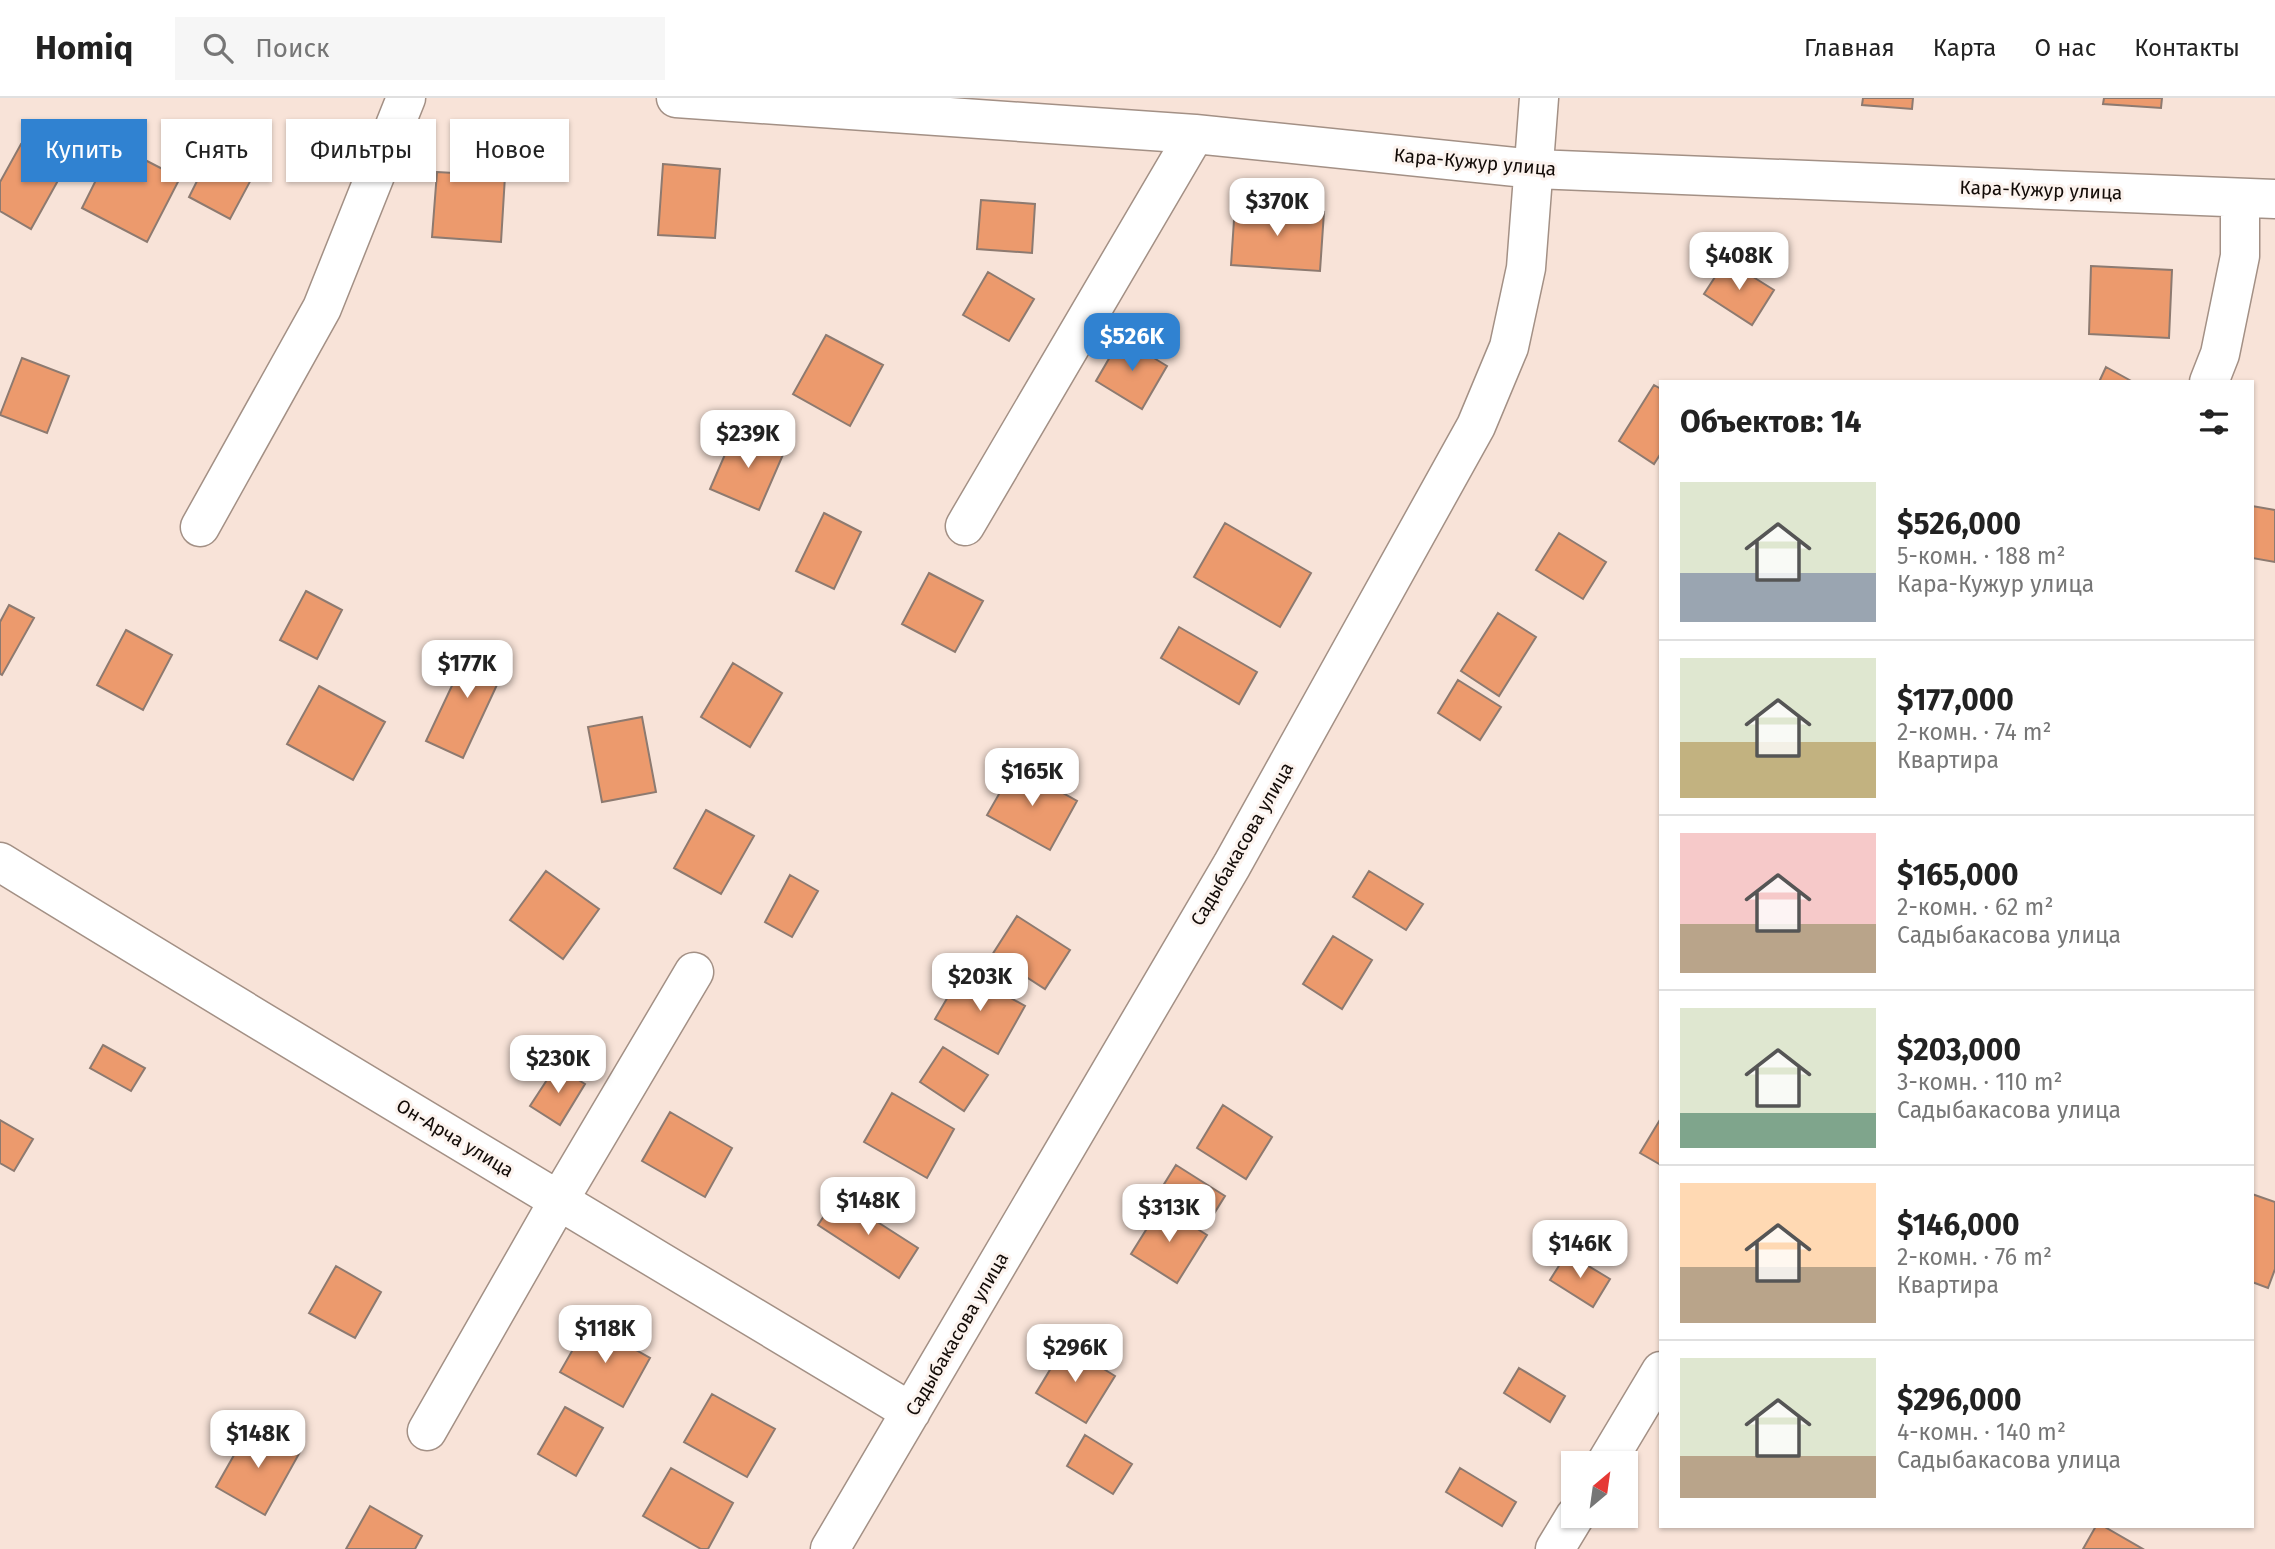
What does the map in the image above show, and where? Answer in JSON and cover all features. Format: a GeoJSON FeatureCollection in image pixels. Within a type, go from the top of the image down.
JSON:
{"type":"FeatureCollection","features":[{"type":"Feature","properties":{"kind":"street"},"geometry":{"type":"LineString","coordinates":[[200,527],[322,308],[406,98]]}},
{"type":"Feature","properties":{"kind":"street","name":"Кара-Кужур улица"},"geometry":{"type":"LineString","coordinates":[[676,98],[1195,134],[1535,169],[2258,199]]}},
{"type":"Feature","properties":{"kind":"street","name":"Садыбакасова улица"},"geometry":{"type":"LineString","coordinates":[[830,1549],[1232,864],[1476,426],[1509,347],[1526,268],[1539,98]]}},
{"type":"Feature","properties":{"kind":"street"},"geometry":{"type":"LineString","coordinates":[[965,526],[1195,134]]}},
{"type":"Feature","properties":{"kind":"street"},"geometry":{"type":"LineString","coordinates":[[2210,380],[2220,354],[2240,256],[2258,199]]}},
{"type":"Feature","properties":{"kind":"street","name":"Он-Арча улица"},"geometry":{"type":"LineString","coordinates":[[0,862],[280,1035],[911,1412]]}},
{"type":"Feature","properties":{"kind":"street"},"geometry":{"type":"LineString","coordinates":[[427,1431],[694,972]]}},
{"type":"Feature","properties":{"kind":"street"},"geometry":{"type":"LineString","coordinates":[[1613,1451],[1659,1374]]}},
{"type":"Feature","properties":{"kind":"street"},"geometry":{"type":"LineString","coordinates":[[1555,1549],[1568,1528]]}},
{"type":"Feature","properties":{"kind":"building"},"geometry":{"type":"Polygon","coordinates":[[[1863,98],[1913,98],[1912,109],[1862,105],[1863,98]]]}},
{"type":"Feature","properties":{"kind":"building"},"geometry":{"type":"Polygon","coordinates":[[[2104,98],[2162,98],[2161,108],[2103,104],[2104,98]]]}},
{"type":"Feature","properties":{"kind":"building"},"geometry":{"type":"Polygon","coordinates":[[[21,144],[21,182],[57,182],[31,229],[0,211],[0,182],[21,144]]]}},
{"type":"Feature","properties":{"kind":"building"},"geometry":{"type":"Polygon","coordinates":[[[147,161],[161,168],[161,182],[178,182],[147,242],[82,208],[95,182],[147,182],[147,161]]]}},
{"type":"Feature","properties":{"kind":"building"},"geometry":{"type":"Polygon","coordinates":[[[663,164],[720,169],[715,238],[658,235],[663,164]]]}},
{"type":"Feature","properties":{"kind":"building"},"geometry":{"type":"Polygon","coordinates":[[[437,172],[450,173],[450,182],[505,182],[501,242],[432,237],[437,172]]]}},
{"type":"Feature","properties":{"kind":"building"},"geometry":{"type":"Polygon","coordinates":[[[196,182],[250,182],[230,219],[189,197],[196,182]]]}},
{"type":"Feature","properties":{"kind":"building"},"geometry":{"type":"Polygon","coordinates":[[[981,200],[1035,204],[1032,253],[977,249],[981,200]]]}},
{"type":"Feature","properties":{"kind":"building"},"geometry":{"type":"Polygon","coordinates":[[[1235,205],[1324,212],[1320,271],[1231,265],[1235,205]]]}},
{"type":"Feature","properties":{"kind":"building"},"geometry":{"type":"Polygon","coordinates":[[[1726,260],[1774,290],[1752,325],[1704,294],[1726,260]]]}},
{"type":"Feature","properties":{"kind":"building"},"geometry":{"type":"Polygon","coordinates":[[[2091,266],[2172,270],[2169,338],[2089,334],[2091,266]]]}},
{"type":"Feature","properties":{"kind":"building"},"geometry":{"type":"Polygon","coordinates":[[[988,272],[1034,299],[1009,341],[963,315],[988,272]]]}},
{"type":"Feature","properties":{"kind":"building"},"geometry":{"type":"Polygon","coordinates":[[[826,335],[883,365],[850,426],[793,394],[826,335]]]}},
{"type":"Feature","properties":{"kind":"building"},"geometry":{"type":"Polygon","coordinates":[[[1121,338],[1167,366],[1142,409],[1096,381],[1121,338]]]}},
{"type":"Feature","properties":{"kind":"building"},"geometry":{"type":"Polygon","coordinates":[[[22,358],[69,376],[47,433],[0,415],[22,358]]]}},
{"type":"Feature","properties":{"kind":"building"},"geometry":{"type":"Polygon","coordinates":[[[2106,367],[2129,380],[2100,380],[2106,367]]]}},
{"type":"Feature","properties":{"kind":"building"},"geometry":{"type":"Polygon","coordinates":[[[1654,385],[1659,388],[1659,456],[1654,464],[1619,441],[1654,385]]]}},
{"type":"Feature","properties":{"kind":"building"},"geometry":{"type":"Polygon","coordinates":[[[736,429],[785,450],[759,510],[710,489],[736,429]]]}},
{"type":"Feature","properties":{"kind":"building"},"geometry":{"type":"Polygon","coordinates":[[[2254,506],[2275,510],[2275,562],[2254,558],[2254,506]]]}},
{"type":"Feature","properties":{"kind":"building"},"geometry":{"type":"Polygon","coordinates":[[[824,513],[861,532],[834,589],[796,571],[824,513]]]}},
{"type":"Feature","properties":{"kind":"building"},"geometry":{"type":"Polygon","coordinates":[[[1225,523],[1311,573],[1280,627],[1194,577],[1225,523]]]}},
{"type":"Feature","properties":{"kind":"building"},"geometry":{"type":"Polygon","coordinates":[[[1559,533],[1606,562],[1583,599],[1536,570],[1559,533]]]}},
{"type":"Feature","properties":{"kind":"building"},"geometry":{"type":"Polygon","coordinates":[[[929,573],[983,601],[955,652],[902,624],[929,573]]]}},
{"type":"Feature","properties":{"kind":"building"},"geometry":{"type":"Polygon","coordinates":[[[306,591],[342,610],[317,659],[280,640],[306,591]]]}},
{"type":"Feature","properties":{"kind":"building"},"geometry":{"type":"Polygon","coordinates":[[[9,605],[34,618],[2,675],[0,622],[9,605]]]}},
{"type":"Feature","properties":{"kind":"building"},"geometry":{"type":"Polygon","coordinates":[[[1498,613],[1536,637],[1499,696],[1461,671],[1498,613]]]}},
{"type":"Feature","properties":{"kind":"building"},"geometry":{"type":"Polygon","coordinates":[[[1179,627],[1257,672],[1239,704],[1161,658],[1179,627]]]}},
{"type":"Feature","properties":{"kind":"building"},"geometry":{"type":"Polygon","coordinates":[[[126,630],[172,655],[143,710],[97,685],[126,630]]]}},
{"type":"Feature","properties":{"kind":"building"},"geometry":{"type":"Polygon","coordinates":[[[472,643],[509,659],[463,758],[426,741],[472,643]]]}},
{"type":"Feature","properties":{"kind":"building"},"geometry":{"type":"Polygon","coordinates":[[[733,663],[782,693],[750,747],[701,717],[733,663]]]}},
{"type":"Feature","properties":{"kind":"building"},"geometry":{"type":"Polygon","coordinates":[[[1458,680],[1501,707],[1480,740],[1438,713],[1458,680]]]}},
{"type":"Feature","properties":{"kind":"building"},"geometry":{"type":"Polygon","coordinates":[[[319,686],[385,722],[353,780],[287,744],[319,686]]]}},
{"type":"Feature","properties":{"kind":"building"},"geometry":{"type":"Polygon","coordinates":[[[642,717],[656,792],[602,802],[588,727],[642,717]]]}},
{"type":"Feature","properties":{"kind":"building"},"geometry":{"type":"Polygon","coordinates":[[[1015,766],[1077,801],[1050,850],[987,815],[1015,766]]]}},
{"type":"Feature","properties":{"kind":"building"},"geometry":{"type":"Polygon","coordinates":[[[706,810],[754,836],[721,894],[674,868],[706,810]]]}},
{"type":"Feature","properties":{"kind":"building"},"geometry":{"type":"Polygon","coordinates":[[[546,871],[599,909],[563,959],[510,920],[546,871]]]}},
{"type":"Feature","properties":{"kind":"building"},"geometry":{"type":"Polygon","coordinates":[[[1369,871],[1423,904],[1406,930],[1353,897],[1369,871]]]}},
{"type":"Feature","properties":{"kind":"building"},"geometry":{"type":"Polygon","coordinates":[[[790,875],[818,891],[792,937],[765,922],[790,875]]]}},
{"type":"Feature","properties":{"kind":"building"},"geometry":{"type":"Polygon","coordinates":[[[1017,916],[1070,950],[1045,989],[992,955],[1017,916]]]}},
{"type":"Feature","properties":{"kind":"building"},"geometry":{"type":"Polygon","coordinates":[[[1333,936],[1372,960],[1342,1009],[1303,984],[1333,936]]]}},
{"type":"Feature","properties":{"kind":"building"},"geometry":{"type":"Polygon","coordinates":[[[963,971],[1025,1006],[998,1054],[935,1019],[963,971]]]}},
{"type":"Feature","properties":{"kind":"building"},"geometry":{"type":"Polygon","coordinates":[[[103,1045],[145,1068],[131,1091],[90,1068],[103,1045]]]}},
{"type":"Feature","properties":{"kind":"building"},"geometry":{"type":"Polygon","coordinates":[[[943,1047],[988,1075],[964,1111],[920,1082],[943,1047]]]}},
{"type":"Feature","properties":{"kind":"building"},"geometry":{"type":"Polygon","coordinates":[[[556,1066],[585,1084],[560,1125],[530,1106],[556,1066]]]}},
{"type":"Feature","properties":{"kind":"building"},"geometry":{"type":"Polygon","coordinates":[[[892,1093],[954,1129],[927,1178],[864,1142],[892,1093]]]}},
{"type":"Feature","properties":{"kind":"building"},"geometry":{"type":"Polygon","coordinates":[[[1223,1105],[1272,1137],[1246,1179],[1197,1148],[1223,1105]]]}},
{"type":"Feature","properties":{"kind":"building"},"geometry":{"type":"Polygon","coordinates":[[[670,1112],[732,1148],[705,1197],[642,1161],[670,1112]]]}},
{"type":"Feature","properties":{"kind":"building"},"geometry":{"type":"Polygon","coordinates":[[[0,1120],[33,1139],[14,1171],[0,1163],[0,1120]]]}},
{"type":"Feature","properties":{"kind":"building"},"geometry":{"type":"Polygon","coordinates":[[[1659,1121],[1659,1164],[1640,1153],[1659,1121]]]}},
{"type":"Feature","properties":{"kind":"building"},"geometry":{"type":"Polygon","coordinates":[[[1176,1165],[1225,1196],[1210,1220],[1161,1189],[1176,1165]]]}},
{"type":"Feature","properties":{"kind":"building"},"geometry":{"type":"Polygon","coordinates":[[[2254,1195],[2275,1202],[2275,1269],[2268,1288],[2254,1283],[2254,1195]]]}},
{"type":"Feature","properties":{"kind":"building"},"geometry":{"type":"Polygon","coordinates":[[[837,1196],[918,1248],[899,1278],[818,1225],[837,1196]]]}},
{"type":"Feature","properties":{"kind":"building"},"geometry":{"type":"Polygon","coordinates":[[[1161,1206],[1207,1235],[1177,1283],[1131,1254],[1161,1206]]]}},
{"type":"Feature","properties":{"kind":"building"},"geometry":{"type":"Polygon","coordinates":[[[1567,1253],[1610,1279],[1593,1307],[1550,1280],[1567,1253]]]}},
{"type":"Feature","properties":{"kind":"building"},"geometry":{"type":"Polygon","coordinates":[[[336,1266],[381,1292],[355,1338],[309,1313],[336,1266]]]}},
{"type":"Feature","properties":{"kind":"building"},"geometry":{"type":"Polygon","coordinates":[[[588,1323],[650,1358],[623,1407],[560,1372],[588,1323]]]}},
{"type":"Feature","properties":{"kind":"building"},"geometry":{"type":"Polygon","coordinates":[[[1065,1345],[1115,1376],[1086,1423],[1036,1393],[1065,1345]]]}},
{"type":"Feature","properties":{"kind":"building"},"geometry":{"type":"Polygon","coordinates":[[[1519,1368],[1565,1396],[1550,1422],[1504,1393],[1519,1368]]]}},
{"type":"Feature","properties":{"kind":"building"},"geometry":{"type":"Polygon","coordinates":[[[712,1394],[775,1429],[747,1477],[684,1442],[712,1394]]]}},
{"type":"Feature","properties":{"kind":"building"},"geometry":{"type":"Polygon","coordinates":[[[565,1407],[603,1428],[576,1476],[538,1454],[565,1407]]]}},
{"type":"Feature","properties":{"kind":"building"},"geometry":{"type":"Polygon","coordinates":[[[251,1425],[300,1452],[265,1515],[216,1487],[251,1425]]]}},
{"type":"Feature","properties":{"kind":"building"},"geometry":{"type":"Polygon","coordinates":[[[1085,1435],[1132,1464],[1113,1494],[1067,1466],[1085,1435]]]}},
{"type":"Feature","properties":{"kind":"building"},"geometry":{"type":"Polygon","coordinates":[[[671,1468],[733,1503],[708,1549],[701,1549],[643,1516],[671,1468]]]}},
{"type":"Feature","properties":{"kind":"building"},"geometry":{"type":"Polygon","coordinates":[[[1460,1468],[1516,1502],[1502,1526],[1446,1492],[1460,1468]]]}},
{"type":"Feature","properties":{"kind":"building"},"geometry":{"type":"Polygon","coordinates":[[[370,1506],[422,1536],[415,1549],[346,1549],[370,1506]]]}},
{"type":"Feature","properties":{"kind":"building"},"geometry":{"type":"Polygon","coordinates":[[[2095,1528],[2106,1528],[2143,1549],[2083,1549],[2095,1528]]]}}]}
